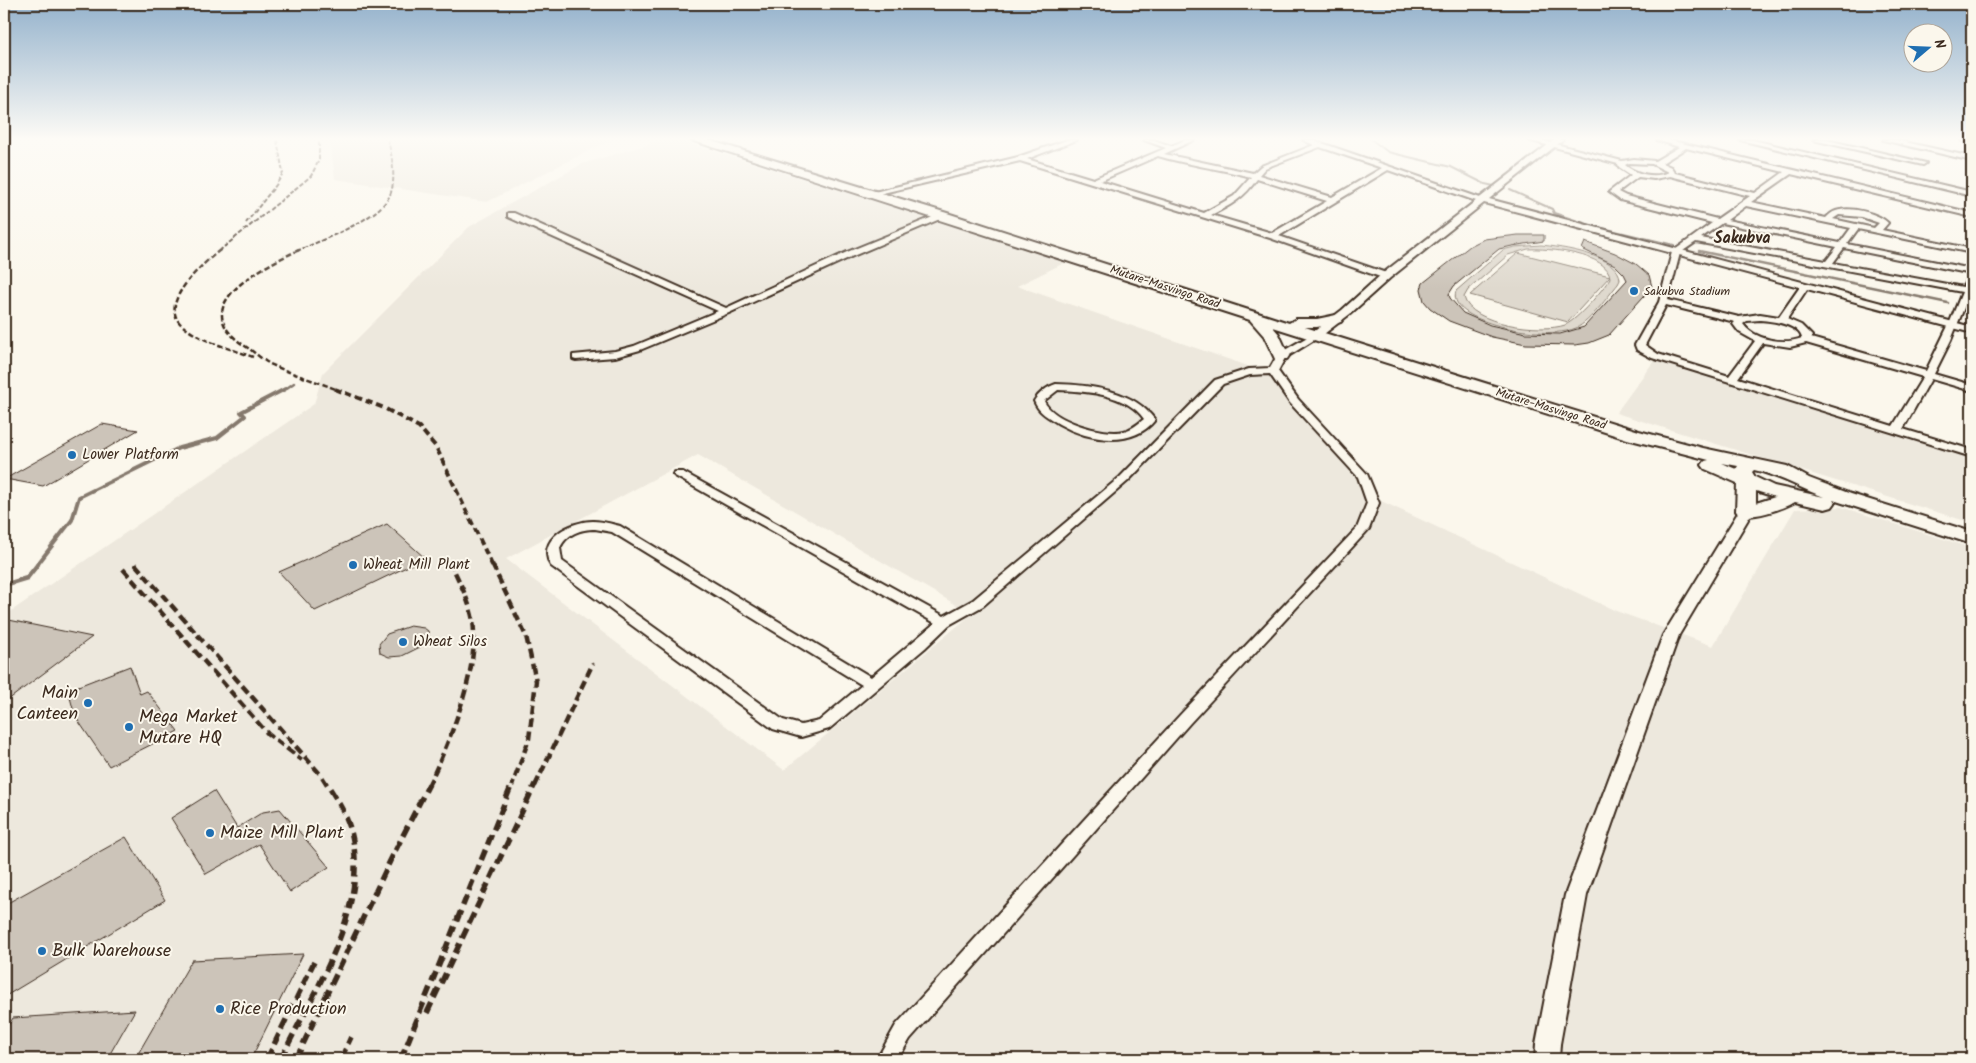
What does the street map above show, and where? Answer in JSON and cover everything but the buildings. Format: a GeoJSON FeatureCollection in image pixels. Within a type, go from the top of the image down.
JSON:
{"type":"FeatureCollection","features":[{"type":"Feature","properties":{"kind":"highway","name":"Mutare-Masvingo Road"},"geometry":{"type":"LineString","coordinates":[[856,190],[1633,435],[1659,447],[1751,472],[1774,492],[1798,488],[1844,498],[1972,538]]}},
{"type":"Feature","properties":{"kind":"highway"},"geometry":{"type":"LineString","coordinates":[[1255,316],[1306,324],[1341,316],[1345,336],[1377,354]]}},
{"type":"Feature","properties":{"kind":"highway"},"geometry":{"type":"LineString","coordinates":[[1255,316],[1271,334],[1281,356]]}},
{"type":"Feature","properties":{"kind":"highway"},"geometry":{"type":"LineString","coordinates":[[1751,472],[1746,511],[1780,502],[1798,488]]}},
{"type":"Feature","properties":{"kind":"highway","name":"Mutare-Masvingo Road"},"geometry":{"type":"LineString","coordinates":[[1798,488],[1845,508],[1972,547]]}},
{"type":"Feature","properties":{"kind":"street"},"geometry":{"type":"LineString","coordinates":[[870,194],[889,190]]}},
{"type":"Feature","properties":{"kind":"street"},"geometry":{"type":"LineString","coordinates":[[1122,190],[1274,236],[1386,276]]}},
{"type":"Feature","properties":{"kind":"street"},"geometry":{"type":"LineString","coordinates":[[1205,215],[1225,206],[1243,190]]}},
{"type":"Feature","properties":{"kind":"street"},"geometry":{"type":"LineString","coordinates":[[1299,190],[1333,200]]}},
{"type":"Feature","properties":{"kind":"street"},"geometry":{"type":"LineString","coordinates":[[1274,236],[1351,190]]}},
{"type":"Feature","properties":{"kind":"street"},"geometry":{"type":"LineString","coordinates":[[1451,190],[1482,200],[1972,330]]}},
{"type":"Feature","properties":{"kind":"street"},"geometry":{"type":"LineString","coordinates":[[1273,371],[1281,356],[1316,335],[1341,316],[1386,276],[1495,190]]}},
{"type":"Feature","properties":{"kind":"street"},"geometry":{"type":"LineString","coordinates":[[1618,190],[1614,193],[1623,198],[1720,221],[1972,272],[1970,291],[1954,326],[1930,375],[1896,431]]}},
{"type":"Feature","properties":{"kind":"street"},"geometry":{"type":"LineString","coordinates":[[1733,190],[1755,195]]}},
{"type":"Feature","properties":{"kind":"street"},"geometry":{"type":"LineString","coordinates":[[1763,190],[1676,252],[1662,302],[1640,348],[1655,356],[1972,454]]}},
{"type":"Feature","properties":{"kind":"street"},"geometry":{"type":"LineString","coordinates":[[1867,190],[1972,215]]}},
{"type":"Feature","properties":{"kind":"street"},"geometry":{"type":"LineString","coordinates":[[1953,190],[1972,194]]}},
{"type":"Feature","properties":{"kind":"street"},"geometry":{"type":"LineString","coordinates":[[1744,203],[1972,251]]}},
{"type":"Feature","properties":{"kind":"street"},"geometry":{"type":"LineString","coordinates":[[1828,221],[1836,213],[1842,212],[1874,217],[1882,220],[1884,223],[1876,231]]}},
{"type":"Feature","properties":{"kind":"street"},"geometry":{"type":"LineString","coordinates":[[510,215],[726,311]]}},
{"type":"Feature","properties":{"kind":"street"},"geometry":{"type":"LineString","coordinates":[[576,357],[615,354],[637,348],[726,311],[850,254],[943,216]]}},
{"type":"Feature","properties":{"kind":"street"},"geometry":{"type":"LineString","coordinates":[[1828,264],[1856,227]]}},
{"type":"Feature","properties":{"kind":"street"},"geometry":{"type":"LineString","coordinates":[[1694,239],[1970,291]]}},
{"type":"Feature","properties":{"kind":"street"},"geometry":{"type":"LineString","coordinates":[[1781,321],[1805,286]]}},
{"type":"Feature","properties":{"kind":"street"},"geometry":{"type":"LineString","coordinates":[[1662,302],[1740,320],[1751,317],[1781,321],[1798,328],[1807,336],[1806,340]]}},
{"type":"Feature","properties":{"kind":"street"},"geometry":{"type":"LineString","coordinates":[[1740,320],[1738,324],[1744,332],[1761,339],[1789,344],[1806,340],[1972,388]]}},
{"type":"Feature","properties":{"kind":"street"},"geometry":{"type":"LineString","coordinates":[[1732,379],[1761,339]]}},
{"type":"Feature","properties":{"kind":"street"},"geometry":{"type":"LineString","coordinates":[[871,684],[616,528],[593,525],[577,528],[560,536],[553,546],[552,555],[556,563],[778,725],[801,731],[824,725],[920,645],[944,622],[978,603],[1124,479],[1219,382],[1249,372],[1273,371]]}},
{"type":"Feature","properties":{"kind":"street"},"geometry":{"type":"LineString","coordinates":[[887,1059],[903,1032],[938,993],[1185,719],[1363,529],[1373,503],[1363,476],[1294,401],[1273,371]]}},
{"type":"Feature","properties":{"kind":"street"},"geometry":{"type":"LineString","coordinates":[[1074,387],[1094,390],[1137,406],[1147,412],[1150,420],[1141,430],[1113,436],[1084,432],[1042,408],[1039,402],[1044,395],[1056,388],[1074,387]]}},
{"type":"Feature","properties":{"kind":"street"},"geometry":{"type":"LineString","coordinates":[[680,474],[944,622]]}},
{"type":"Feature","properties":{"kind":"street"},"geometry":{"type":"LineString","coordinates":[[1547,1059],[1548,1044],[1576,895],[1611,798],[1671,635],[1746,511]]}},
{"type":"Feature","properties":{"kind":"shaded area"},"geometry":{"type":"Polygon","coordinates":[[[405,190],[512,190],[487,202],[405,190]]]}},
{"type":"Feature","properties":{"kind":"shaded area"},"geometry":{"type":"Polygon","coordinates":[[[536,190],[838,190],[1068,261],[1017,286],[1285,379],[1355,466],[1362,492],[1616,611],[1713,646],[1795,509],[1841,507],[1972,548],[1972,1059],[4,1059],[4,616],[314,404],[323,373],[469,227],[536,190]],[[698,455],[506,559],[784,770],[972,614],[698,455]]]}},
{"type":"Feature","properties":{"kind":"shaded area"},"geometry":{"type":"Polygon","coordinates":[[[1541,245],[1588,254],[1610,264],[1617,271],[1620,280],[1593,315],[1581,325],[1567,331],[1516,330],[1487,322],[1462,309],[1456,301],[1456,291],[1503,250],[1541,245]],[[1528,249],[1508,255],[1468,290],[1464,297],[1469,307],[1493,320],[1525,327],[1541,328],[1565,325],[1583,311],[1610,278],[1607,270],[1589,258],[1562,251],[1528,249]]]}},
{"type":"Feature","properties":{"kind":"shaded area"},"geometry":{"type":"Polygon","coordinates":[[[1518,253],[1610,276],[1568,322],[1470,295],[1518,253]]]}},
{"type":"Feature","properties":{"kind":"shaded area"},"geometry":{"type":"Polygon","coordinates":[[[1656,358],[1972,456],[1972,523],[1616,413],[1656,358]]]}},
{"type":"Feature","properties":{"kind":"waterway"},"geometry":{"type":"LineString","coordinates":[[1510,190],[1552,209],[1554,213],[1590,225],[1674,245]]}},
{"type":"Feature","properties":{"kind":"waterway"},"geometry":{"type":"LineString","coordinates":[[1699,251],[1948,303]]}},
{"type":"Feature","properties":{"kind":"waterway"},"geometry":{"type":"LineString","coordinates":[[284,390],[294,383]]}},
{"type":"Feature","properties":{"kind":"waterway"},"geometry":{"type":"LineString","coordinates":[[37,565],[72,520],[79,497],[179,448],[217,438],[245,416],[241,412],[285,389]]}},
{"type":"Feature","properties":{"kind":"waterway"},"geometry":{"type":"LineString","coordinates":[[4,585],[27,578],[38,564]]}},
{"type":"Feature","properties":{"kind":"railway"},"geometry":{"type":"LineString","coordinates":[[246,223],[272,190]]}},
{"type":"Feature","properties":{"kind":"railway"},"geometry":{"type":"LineString","coordinates":[[219,251],[294,190]]}},
{"type":"Feature","properties":{"kind":"railway"},"geometry":{"type":"LineString","coordinates":[[297,251],[332,236],[370,216],[387,200],[391,190]]}},
{"type":"Feature","properties":{"kind":"railway"},"geometry":{"type":"LineString","coordinates":[[220,250],[185,285],[178,296],[175,307],[176,317],[191,332],[216,344],[253,357]]}},
{"type":"Feature","properties":{"kind":"railway"},"geometry":{"type":"LineString","coordinates":[[299,250],[265,267],[241,283],[225,303],[222,319],[227,329],[235,338],[270,364],[338,390]]}},
{"type":"Feature","properties":{"kind":"railway"},"geometry":{"type":"LineString","coordinates":[[335,389],[384,408],[419,427],[436,447],[492,565]]}},
{"type":"Feature","properties":{"kind":"railway"},"geometry":{"type":"LineString","coordinates":[[135,564],[321,775],[328,786]]}},
{"type":"Feature","properties":{"kind":"railway"},"geometry":{"type":"LineString","coordinates":[[492,564],[526,636],[536,681],[529,739],[512,786]]}},
{"type":"Feature","properties":{"kind":"railway"},"geometry":{"type":"LineString","coordinates":[[428,786],[453,728],[472,661],[474,640],[472,614],[453,568]]}},
{"type":"Feature","properties":{"kind":"railway"},"geometry":{"type":"LineString","coordinates":[[123,569],[268,734],[302,760]]}},
{"type":"Feature","properties":{"kind":"railway"},"geometry":{"type":"LineString","coordinates":[[535,786],[593,663]]}},
{"type":"Feature","properties":{"kind":"railway"},"geometry":{"type":"LineString","coordinates":[[281,1059],[323,977],[336,947],[347,917],[353,887],[355,857],[350,828],[343,811],[327,784]]}},
{"type":"Feature","properties":{"kind":"railway"},"geometry":{"type":"LineString","coordinates":[[401,1059],[512,784]]}},
{"type":"Feature","properties":{"kind":"railway"},"geometry":{"type":"LineString","coordinates":[[427,1013],[535,784]]}},
{"type":"Feature","properties":{"kind":"railway"},"geometry":{"type":"LineString","coordinates":[[296,1059],[390,861],[428,786]]}},
{"type":"Feature","properties":{"kind":"railway"},"geometry":{"type":"LineString","coordinates":[[267,1059],[314,962]]}},
{"type":"Feature","properties":{"kind":"railway"},"geometry":{"type":"LineString","coordinates":[[341,1059],[351,1037]]}},
{"type":"Feature","properties":{"kind":"place","name":"Sakubva Stadium"},"geometry":{"type":"Point","coordinates":[1634,291]}},
{"type":"Feature","properties":{"kind":"place","name":"Lower Platform"},"geometry":{"type":"Point","coordinates":[72,455]}},
{"type":"Feature","properties":{"kind":"place","name":"Wheat Mill Plant"},"geometry":{"type":"Point","coordinates":[353,565]}},
{"type":"Feature","properties":{"kind":"place","name":"Wheat Silos"},"geometry":{"type":"Point","coordinates":[403,642]}},
{"type":"Feature","properties":{"kind":"place","name":"Main Canteen"},"geometry":{"type":"Point","coordinates":[88,703]}},
{"type":"Feature","properties":{"kind":"place","name":"Mega Market Mutare HQ"},"geometry":{"type":"Point","coordinates":[129,727]}},
{"type":"Feature","properties":{"kind":"place","name":"Maize Mill Plant"},"geometry":{"type":"Point","coordinates":[210,833]}},
{"type":"Feature","properties":{"kind":"place","name":"Bulk Warehouse"},"geometry":{"type":"Point","coordinates":[42,951]}},
{"type":"Feature","properties":{"kind":"place","name":"Rice Production"},"geometry":{"type":"Point","coordinates":[220,1009]}},
{"type":"Feature","properties":{"kind":"district","name":"Sakubva"},"geometry":{"type":"Point","coordinates":[1742,238]}}]}
